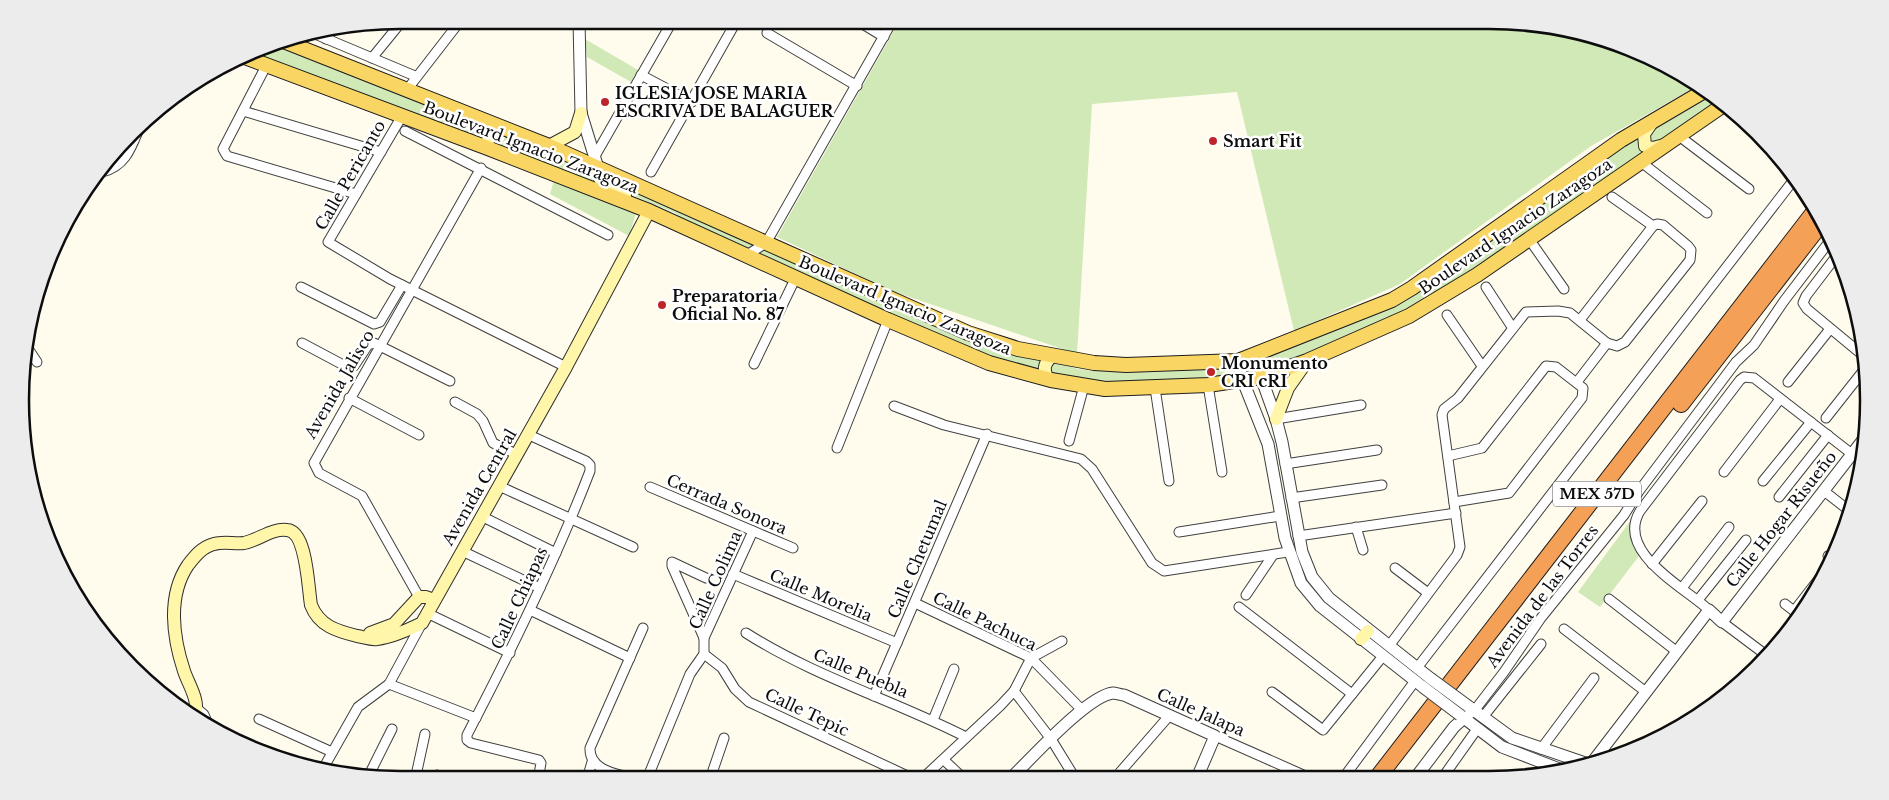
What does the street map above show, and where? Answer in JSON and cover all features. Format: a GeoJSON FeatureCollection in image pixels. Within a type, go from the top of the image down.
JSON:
{"type":"FeatureCollection","features":[{"type":"Feature","properties":{"kind":"highway","name":"MEX 57D"},"geometry":{"type":"LineString","coordinates":[[1383,771],[1812,216]]}},
{"type":"Feature","properties":{"kind":"highway","name":"MEX 57D"},"geometry":{"type":"LineString","coordinates":[[1396,771],[1818,228]]}},
{"type":"Feature","properties":{"kind":"main road","name":"Boulevard Ignacio Zaragoza"},"geometry":{"type":"LineString","coordinates":[[294,44],[406,91],[596,162],[766,242],[968,332],[1018,349],[1053,356],[1126,365],[1238,361],[1392,300],[1412,288],[1601,153],[1699,94]]}},
{"type":"Feature","properties":{"kind":"main road","name":"Boulevard Ignacio Zaragoza"},"geometry":{"type":"LineString","coordinates":[[251,60],[486,147],[650,211],[888,320],[989,363],[1051,380],[1105,389],[1208,385],[1260,378],[1306,361],[1409,316],[1437,301],[1719,109]]}},
{"type":"Feature","properties":{"kind":"main road"},"geometry":{"type":"LineString","coordinates":[[549,146],[575,132],[581,114]]}},
{"type":"Feature","properties":{"kind":"main road"},"geometry":{"type":"LineString","coordinates":[[1655,120],[1644,134],[1645,146],[1653,148],[1674,139]]}},
{"type":"Feature","properties":{"kind":"main road"},"geometry":{"type":"LineString","coordinates":[[486,147],[495,125]]}},
{"type":"Feature","properties":{"kind":"main road"},"geometry":{"type":"LineString","coordinates":[[596,162],[598,178],[605,186],[682,219],[692,230]]}},
{"type":"Feature","properties":{"kind":"main road","name":"Avenida Central"},"geometry":{"type":"LineString","coordinates":[[424,618],[566,367],[650,211]]}},
{"type":"Feature","properties":{"kind":"main road"},"geometry":{"type":"LineString","coordinates":[[1051,380],[1044,368],[1048,360],[1053,356]]}},
{"type":"Feature","properties":{"kind":"main road"},"geometry":{"type":"LineString","coordinates":[[1276,419],[1288,388],[1306,361]]}},
{"type":"Feature","properties":{"kind":"main road"},"geometry":{"type":"LineString","coordinates":[[195,709],[174,636],[175,605],[179,586],[186,569],[198,553],[212,544],[246,542],[276,530],[290,530],[296,533],[303,551],[309,594],[314,613],[325,625],[373,639],[388,637],[424,618]]}},
{"type":"Feature","properties":{"kind":"main road"},"geometry":{"type":"LineString","coordinates":[[358,636],[376,632],[394,624],[419,597],[434,600]]}},
{"type":"Feature","properties":{"kind":"street"},"geometry":{"type":"LineString","coordinates":[[372,58],[396,29]]}},
{"type":"Feature","properties":{"kind":"street"},"geometry":{"type":"LineString","coordinates":[[406,91],[415,76],[454,29]]}},
{"type":"Feature","properties":{"kind":"street"},"geometry":{"type":"LineString","coordinates":[[579,29],[581,114],[596,162]]}},
{"type":"Feature","properties":{"kind":"street"},"geometry":{"type":"LineString","coordinates":[[596,162],[641,75],[668,29]]}},
{"type":"Feature","properties":{"kind":"street"},"geometry":{"type":"LineString","coordinates":[[651,172],[732,29]]}},
{"type":"Feature","properties":{"kind":"street"},"geometry":{"type":"LineString","coordinates":[[871,29],[884,37]]}},
{"type":"Feature","properties":{"kind":"street"},"geometry":{"type":"LineString","coordinates":[[747,254],[766,242],[888,29]]}},
{"type":"Feature","properties":{"kind":"street"},"geometry":{"type":"LineString","coordinates":[[767,33],[857,86]]}},
{"type":"Feature","properties":{"kind":"street"},"geometry":{"type":"LineString","coordinates":[[322,37],[415,76]]}},
{"type":"Feature","properties":{"kind":"street"},"geometry":{"type":"LineString","coordinates":[[266,66],[223,149],[224,153],[227,156],[356,194]]}},
{"type":"Feature","properties":{"kind":"street"},"geometry":{"type":"LineString","coordinates":[[641,75],[692,102]]}},
{"type":"Feature","properties":{"kind":"street"},"geometry":{"type":"LineString","coordinates":[[243,111],[381,152]]}},
{"type":"Feature","properties":{"kind":"street","name":"Calle Pericanto"},"geometry":{"type":"LineString","coordinates":[[402,116],[328,242],[402,285],[566,367]]}},
{"type":"Feature","properties":{"kind":"street"},"geometry":{"type":"LineString","coordinates":[[405,131],[481,168],[608,235]]}},
{"type":"Feature","properties":{"kind":"street"},"geometry":{"type":"LineString","coordinates":[[1674,139],[1749,189]]}},
{"type":"Feature","properties":{"kind":"street"},"geometry":{"type":"LineString","coordinates":[[109,169],[127,158],[132,142]]}},
{"type":"Feature","properties":{"kind":"street"},"geometry":{"type":"LineString","coordinates":[[1641,162],[1707,213]]}},
{"type":"Feature","properties":{"kind":"street","name":"Avenida Jalisco"},"geometry":{"type":"LineString","coordinates":[[419,597],[362,496],[319,472],[315,468],[315,457],[481,168]]}},
{"type":"Feature","properties":{"kind":"street"},"geometry":{"type":"LineString","coordinates":[[1417,668],[1791,184]]}},
{"type":"Feature","properties":{"kind":"street"},"geometry":{"type":"LineString","coordinates":[[1612,197],[1653,226]]}},
{"type":"Feature","properties":{"kind":"street"},"geometry":{"type":"LineString","coordinates":[[1272,692],[1323,730],[1386,651],[1457,555],[1460,539],[1442,412],[1456,401],[1512,327],[1526,312],[1533,310],[1565,312],[1580,320],[1608,343],[1617,346],[1625,342],[1692,255],[1688,246],[1663,225],[1657,224],[1653,226],[1580,320]]}},
{"type":"Feature","properties":{"kind":"street"},"geometry":{"type":"LineString","coordinates":[[1529,239],[1564,289]]}},
{"type":"Feature","properties":{"kind":"street","name":"Avenida de las Torres"},"geometry":{"type":"LineString","coordinates":[[1420,771],[1454,726],[1470,714],[1504,672],[1541,618],[1624,515],[1639,491],[1736,362],[1759,338],[1784,301],[1826,245]]}},
{"type":"Feature","properties":{"kind":"street"},"geometry":{"type":"LineString","coordinates":[[1833,261],[1806,296],[1803,303],[1807,309],[1857,350]]}},
{"type":"Feature","properties":{"kind":"street"},"geometry":{"type":"LineString","coordinates":[[754,364],[796,277]]}},
{"type":"Feature","properties":{"kind":"street"},"geometry":{"type":"LineString","coordinates":[[301,287],[374,324],[380,322],[402,285]]}},
{"type":"Feature","properties":{"kind":"street"},"geometry":{"type":"LineString","coordinates":[[1486,287],[1512,327]]}},
{"type":"Feature","properties":{"kind":"street"},"geometry":{"type":"LineString","coordinates":[[1447,315],[1482,366]]}},
{"type":"Feature","properties":{"kind":"street"},"geometry":{"type":"LineString","coordinates":[[837,448],[888,320]]}},
{"type":"Feature","properties":{"kind":"street"},"geometry":{"type":"LineString","coordinates":[[1788,382],[1830,329]]}},
{"type":"Feature","properties":{"kind":"street"},"geometry":{"type":"LineString","coordinates":[[302,343],[349,368],[354,366],[368,345],[374,343],[450,382]]}},
{"type":"Feature","properties":{"kind":"street"},"geometry":{"type":"LineString","coordinates":[[1577,382],[1608,343]]}},
{"type":"Feature","properties":{"kind":"street"},"geometry":{"type":"LineString","coordinates":[[32,354],[37,362]]}},
{"type":"Feature","properties":{"kind":"street"},"geometry":{"type":"LineString","coordinates":[[1256,355],[1260,378],[1276,419],[1286,464],[1298,536],[1307,566],[1319,588],[1365,635]]}},
{"type":"Feature","properties":{"kind":"street"},"geometry":{"type":"LineString","coordinates":[[1238,361],[1243,381],[1268,444],[1288,552],[1296,571],[1310,595],[1386,651],[1423,682],[1470,714],[1512,738],[1577,761]]}},
{"type":"Feature","properties":{"kind":"street"},"geometry":{"type":"LineString","coordinates":[[1448,456],[1482,448],[1546,366],[1556,367],[1583,388],[1582,398],[1509,493],[1454,502]]}},
{"type":"Feature","properties":{"kind":"street"},"geometry":{"type":"LineString","coordinates":[[1762,652],[1722,622],[1698,600],[1652,564],[1640,551],[1635,522],[1640,511],[1740,380],[1750,376],[1852,454]]}},
{"type":"Feature","properties":{"kind":"street"},"geometry":{"type":"LineString","coordinates":[[1826,418],[1859,376]]}},
{"type":"Feature","properties":{"kind":"street"},"geometry":{"type":"LineString","coordinates":[[1208,385],[1222,472]]}},
{"type":"Feature","properties":{"kind":"street"},"geometry":{"type":"LineString","coordinates":[[1069,441],[1084,386]]}},
{"type":"Feature","properties":{"kind":"street"},"geometry":{"type":"LineString","coordinates":[[1155,388],[1169,481]]}},
{"type":"Feature","properties":{"kind":"street"},"geometry":{"type":"LineString","coordinates":[[349,398],[419,435]]}},
{"type":"Feature","properties":{"kind":"street"},"geometry":{"type":"LineString","coordinates":[[1724,472],[1780,399]]}},
{"type":"Feature","properties":{"kind":"street"},"geometry":{"type":"LineString","coordinates":[[454,402],[477,414],[483,420],[493,443],[516,454]]}},
{"type":"Feature","properties":{"kind":"street"},"geometry":{"type":"LineString","coordinates":[[1276,419],[1361,405]]}},
{"type":"Feature","properties":{"kind":"street"},"geometry":{"type":"LineString","coordinates":[[894,406],[944,425],[1074,456],[1087,464],[1152,563],[1164,572],[1288,552]]}},
{"type":"Feature","properties":{"kind":"street"},"geometry":{"type":"LineString","coordinates":[[1763,481],[1811,422]]}},
{"type":"Feature","properties":{"kind":"street","name":"Calle Chiapas"},"geometry":{"type":"LineString","coordinates":[[527,434],[586,461],[590,465],[590,471],[572,519],[510,653],[467,735],[467,740],[471,743],[538,760],[541,763],[540,771]]}},
{"type":"Feature","properties":{"kind":"street","name":"Calle Chetumal"},"geometry":{"type":"LineString","coordinates":[[874,696],[987,434]]}},
{"type":"Feature","properties":{"kind":"street"},"geometry":{"type":"LineString","coordinates":[[1779,497],[1828,435]]}},
{"type":"Feature","properties":{"kind":"street","name":"Calle Hogar Risueño"},"geometry":{"type":"LineString","coordinates":[[1722,622],[1857,448]]}},
{"type":"Feature","properties":{"kind":"street"},"geometry":{"type":"LineString","coordinates":[[1286,464],[1377,450]]}},
{"type":"Feature","properties":{"kind":"street"},"geometry":{"type":"LineString","coordinates":[[1291,498],[1382,485]]}},
{"type":"Feature","properties":{"kind":"street"},"geometry":{"type":"LineString","coordinates":[[499,486],[632,547]]}},
{"type":"Feature","properties":{"kind":"street","name":"Cerrada Sonora"},"geometry":{"type":"LineString","coordinates":[[650,487],[793,548]]}},
{"type":"Feature","properties":{"kind":"street"},"geometry":{"type":"LineString","coordinates":[[1824,490],[1845,505]]}},
{"type":"Feature","properties":{"kind":"street"},"geometry":{"type":"LineString","coordinates":[[1652,564],[1702,501]]}},
{"type":"Feature","properties":{"kind":"street"},"geometry":{"type":"LineString","coordinates":[[1298,536],[1456,513]]}},
{"type":"Feature","properties":{"kind":"street"},"geometry":{"type":"LineString","coordinates":[[481,516],[556,553]]}},
{"type":"Feature","properties":{"kind":"street"},"geometry":{"type":"LineString","coordinates":[[1179,532],[1280,516]]}},
{"type":"Feature","properties":{"kind":"street"},"geometry":{"type":"LineString","coordinates":[[1356,527],[1363,550]]}},
{"type":"Feature","properties":{"kind":"street"},"geometry":{"type":"LineString","coordinates":[[1682,588],[1729,527]]}},
{"type":"Feature","properties":{"kind":"street","name":"Calle Colima"},"geometry":{"type":"LineString","coordinates":[[650,771],[690,674],[704,654],[704,638],[754,531]]}},
{"type":"Feature","properties":{"kind":"street"},"geometry":{"type":"LineString","coordinates":[[1698,600],[1746,540]]}},
{"type":"Feature","properties":{"kind":"street"},"geometry":{"type":"LineString","coordinates":[[462,551],[540,588]]}},
{"type":"Feature","properties":{"kind":"street"},"geometry":{"type":"LineString","coordinates":[[1246,595],[1273,555]]}},
{"type":"Feature","properties":{"kind":"street"},"geometry":{"type":"LineString","coordinates":[[704,638],[672,566],[672,562],[706,578]]}},
{"type":"Feature","properties":{"kind":"street"},"geometry":{"type":"LineString","coordinates":[[1395,568],[1428,593]]}},
{"type":"Feature","properties":{"kind":"street","name":"Calle Morelia"},"geometry":{"type":"LineString","coordinates":[[733,574],[897,643]]}},
{"type":"Feature","properties":{"kind":"street"},"geometry":{"type":"LineString","coordinates":[[1609,599],[1676,652]]}},
{"type":"Feature","properties":{"kind":"street","name":"Calle Pachuca"},"geometry":{"type":"LineString","coordinates":[[915,603],[1032,658],[1082,710]]}},
{"type":"Feature","properties":{"kind":"street"},"geometry":{"type":"LineString","coordinates":[[1785,604],[1794,611],[1799,605]]}},
{"type":"Feature","properties":{"kind":"street"},"geometry":{"type":"LineString","coordinates":[[1239,607],[1352,694]]}},
{"type":"Feature","properties":{"kind":"street"},"geometry":{"type":"LineString","coordinates":[[530,610],[630,658]]}},
{"type":"Feature","properties":{"kind":"street"},"geometry":{"type":"LineString","coordinates":[[1598,755],[1709,610]]}},
{"type":"Feature","properties":{"kind":"street"},"geometry":{"type":"LineString","coordinates":[[424,618],[510,653]]}},
{"type":"Feature","properties":{"kind":"street","name":"Avenida Central"},"geometry":{"type":"LineString","coordinates":[[326,764],[358,707],[389,684],[424,618]]}},
{"type":"Feature","properties":{"kind":"street"},"geometry":{"type":"LineString","coordinates":[[590,771],[592,762],[590,748],[644,628]]}},
{"type":"Feature","properties":{"kind":"street"},"geometry":{"type":"LineString","coordinates":[[1564,629],[1646,692]]}},
{"type":"Feature","properties":{"kind":"street","name":"Calle Puebla"},"geometry":{"type":"LineString","coordinates":[[746,633],[788,658],[933,720],[966,737]]}},
{"type":"Feature","properties":{"kind":"street"},"geometry":{"type":"LineString","coordinates":[[931,771],[1014,691],[1032,658],[1062,641]]}},
{"type":"Feature","properties":{"kind":"street"},"geometry":{"type":"LineString","coordinates":[[1470,714],[1541,644]]}},
{"type":"Feature","properties":{"kind":"street"},"geometry":{"type":"LineString","coordinates":[[1386,651],[1417,668],[1423,682]]}},
{"type":"Feature","properties":{"kind":"street","name":"Calle Tepic"},"geometry":{"type":"LineString","coordinates":[[704,654],[722,668],[734,689],[750,702],[899,771]]}},
{"type":"Feature","properties":{"kind":"street"},"geometry":{"type":"LineString","coordinates":[[933,720],[954,669]]}},
{"type":"Feature","properties":{"kind":"street"},"geometry":{"type":"LineString","coordinates":[[1541,749],[1594,678]]}},
{"type":"Feature","properties":{"kind":"street"},"geometry":{"type":"LineString","coordinates":[[1349,771],[1423,682]]}},
{"type":"Feature","properties":{"kind":"street"},"geometry":{"type":"LineString","coordinates":[[389,684],[476,718]]}},
{"type":"Feature","properties":{"kind":"street"},"geometry":{"type":"LineString","coordinates":[[1014,691],[1051,739],[1071,771]]}},
{"type":"Feature","properties":{"kind":"street","name":"Calle Jalapa"},"geometry":{"type":"LineString","coordinates":[[1082,710],[1113,693],[1124,696],[1294,771]]}},
{"type":"Feature","properties":{"kind":"street"},"geometry":{"type":"LineString","coordinates":[[1018,771],[1082,710]]}},
{"type":"Feature","properties":{"kind":"street"},"geometry":{"type":"LineString","coordinates":[[1470,714],[1477,728],[1502,747],[1551,766]]}},
{"type":"Feature","properties":{"kind":"street"},"geometry":{"type":"LineString","coordinates":[[1120,771],[1169,716]]}},
{"type":"Feature","properties":{"kind":"street"},"geometry":{"type":"LineString","coordinates":[[260,719],[332,752]]}},
{"type":"Feature","properties":{"kind":"street"},"geometry":{"type":"LineString","coordinates":[[1447,771],[1477,728]]}},
{"type":"Feature","properties":{"kind":"street"},"geometry":{"type":"LineString","coordinates":[[372,770],[392,730]]}},
{"type":"Feature","properties":{"kind":"street"},"geometry":{"type":"LineString","coordinates":[[417,771],[425,734]]}},
{"type":"Feature","properties":{"kind":"street"},"geometry":{"type":"LineString","coordinates":[[1200,771],[1215,736]]}},
{"type":"Feature","properties":{"kind":"street"},"geometry":{"type":"LineString","coordinates":[[713,771],[724,738]]}},
{"type":"Feature","properties":{"kind":"street"},"geometry":{"type":"LineString","coordinates":[[944,760],[956,771]]}},
{"type":"Feature","properties":{"kind":"street"},"geometry":{"type":"LineString","coordinates":[[592,762],[611,771]]}},
{"type":"Feature","properties":{"kind":"green space"},"geometry":{"type":"Polygon","coordinates":[[[895,29],[1513,30],[1561,36],[1608,48],[1653,67],[1692,89],[1591,146],[1400,284],[1294,331],[1237,92],[1092,104],[1077,354],[892,291],[777,237],[895,29]]]}},
{"type":"Feature","properties":{"kind":"green space"},"geometry":{"type":"Polygon","coordinates":[[[585,39],[638,70],[631,82],[587,57],[585,39]]]}},
{"type":"Feature","properties":{"kind":"green space"},"geometry":{"type":"Polygon","coordinates":[[[287,46],[395,93],[475,120],[477,132],[469,136],[259,57],[287,46]]]}},
{"type":"Feature","properties":{"kind":"green space"},"geometry":{"type":"Polygon","coordinates":[[[1705,98],[1716,106],[1654,144],[1650,140],[1649,131],[1705,98]]]}},
{"type":"Feature","properties":{"kind":"green space"},"geometry":{"type":"Polygon","coordinates":[[[507,134],[593,169],[597,186],[499,148],[507,134]]]}},
{"type":"Feature","properties":{"kind":"green space"},"geometry":{"type":"Polygon","coordinates":[[[1637,136],[1649,152],[1422,307],[1273,371],[1264,366],[1263,358],[1364,317],[1637,136]]]}},
{"type":"Feature","properties":{"kind":"green space"},"geometry":{"type":"Polygon","coordinates":[[[602,171],[759,242],[749,248],[693,226],[675,213],[608,185],[602,171]]]}},
{"type":"Feature","properties":{"kind":"green space"},"geometry":{"type":"Polygon","coordinates":[[[554,180],[636,213],[629,236],[550,194],[554,180]]]}},
{"type":"Feature","properties":{"kind":"green space"},"geometry":{"type":"Polygon","coordinates":[[[766,245],[800,261],[1047,356],[1041,374],[1004,363],[932,335],[756,254],[766,245]]]}},
{"type":"Feature","properties":{"kind":"green space"},"geometry":{"type":"Polygon","coordinates":[[[1048,360],[1078,369],[1093,371],[1232,367],[1230,377],[1093,383],[1048,374],[1048,360]]]}},
{"type":"Feature","properties":{"kind":"green space"},"geometry":{"type":"Polygon","coordinates":[[[1631,520],[1639,556],[1600,607],[1578,592],[1631,520]]]}},
{"type":"Feature","properties":{"kind":"place","name":"IGLESIA JOSE MARIA ESCRIVA DE BALAGUER"},"geometry":{"type":"Point","coordinates":[605,102]}},
{"type":"Feature","properties":{"kind":"place","name":"Smart Fit"},"geometry":{"type":"Point","coordinates":[1213,141]}},
{"type":"Feature","properties":{"kind":"place","name":"Preparatoria Oficial No. 87"},"geometry":{"type":"Point","coordinates":[662,305]}},
{"type":"Feature","properties":{"kind":"place","name":"Monumento CRI cRI"},"geometry":{"type":"Point","coordinates":[1211,372]}}]}
